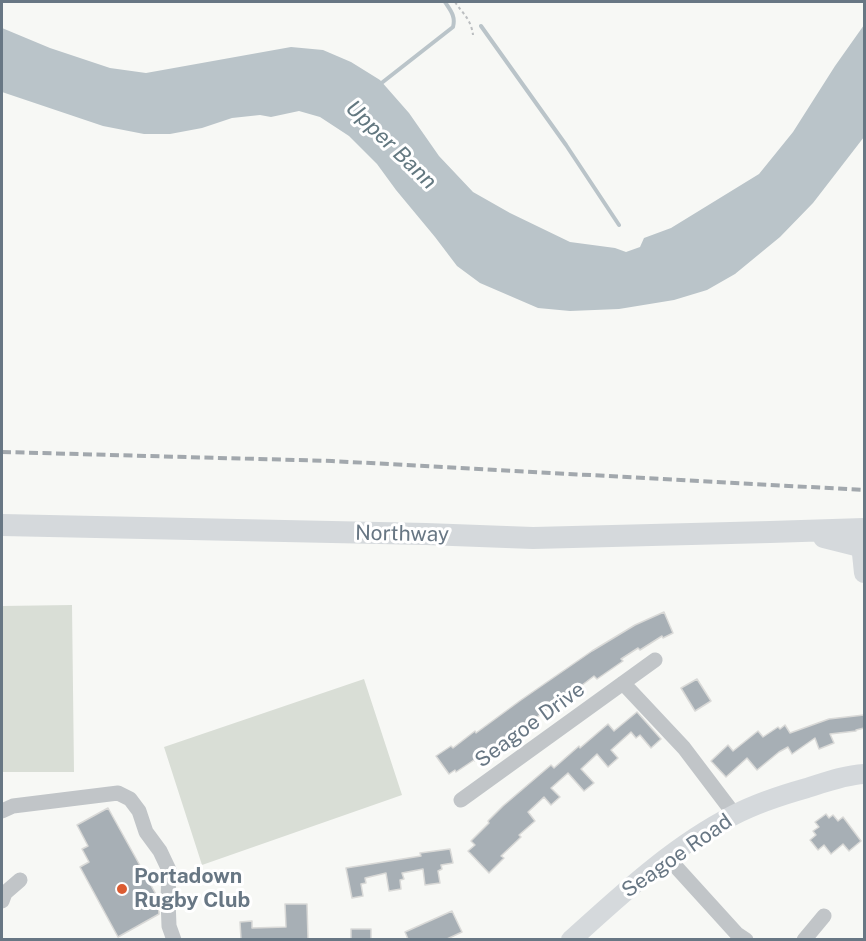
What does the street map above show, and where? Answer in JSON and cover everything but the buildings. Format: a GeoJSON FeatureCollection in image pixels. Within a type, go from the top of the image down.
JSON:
{"type":"FeatureCollection","features":[{"type":"Feature","properties":{"kind":"highway","name":"Northway"},"geometry":{"type":"LineString","coordinates":[[2,525],[533,538],[811,530],[862,538]]}},
{"type":"Feature","properties":{"kind":"main road"},"geometry":{"type":"LineString","coordinates":[[862,538],[864,573]]}},
{"type":"Feature","properties":{"kind":"main road","name":"Seagoe Road"},"geometry":{"type":"LineString","coordinates":[[571,939],[631,886],[701,834],[734,814],[769,799],[834,779],[864,774]]}},
{"type":"Feature","properties":{"kind":"street","name":"Seagoe Drive"},"geometry":{"type":"LineString","coordinates":[[461,801],[655,660]]}},
{"type":"Feature","properties":{"kind":"street"},"geometry":{"type":"LineString","coordinates":[[623,683],[684,748],[734,814]]}},
{"type":"Feature","properties":{"kind":"street"},"geometry":{"type":"LineString","coordinates":[[2,811],[13,806],[118,793],[130,799],[139,811],[146,832],[160,851],[169,870],[169,926],[174,939]]}},
{"type":"Feature","properties":{"kind":"street"},"geometry":{"type":"LineString","coordinates":[[668,858],[737,934],[746,939]]}},
{"type":"Feature","properties":{"kind":"street"},"geometry":{"type":"LineString","coordinates":[[2,901],[5,892],[20,880]]}},
{"type":"Feature","properties":{"kind":"street"},"geometry":{"type":"LineString","coordinates":[[804,939],[824,916]]}},
{"type":"Feature","properties":{"kind":"path"},"geometry":{"type":"LineString","coordinates":[[455,2],[469,20],[473,35]]}},
{"type":"Feature","properties":{"kind":"shaded area"},"geometry":{"type":"Polygon","coordinates":[[[72,605],[74,772],[2,772],[2,606],[72,605]]]}},
{"type":"Feature","properties":{"kind":"shaded area"},"geometry":{"type":"Polygon","coordinates":[[[364,679],[402,795],[202,865],[164,747],[364,679]]]}},
{"type":"Feature","properties":{"kind":"water","name":"Upper Bann"},"geometry":{"type":"Polygon","coordinates":[[[864,25],[864,137],[813,203],[780,237],[735,274],[707,290],[674,300],[619,309],[570,311],[538,308],[480,283],[457,266],[377,164],[349,136],[320,117],[299,111],[271,117],[260,115],[232,118],[202,128],[170,134],[144,134],[103,126],[2,92],[2,28],[50,48],[110,68],[146,73],[291,47],[323,50],[351,62],[380,80],[409,113],[439,156],[473,192],[570,242],[615,248],[626,252],[640,247],[644,238],[671,228],[759,174],[793,132],[864,25]]]}},
{"type":"Feature","properties":{"kind":"waterway"},"geometry":{"type":"LineString","coordinates":[[379,85],[453,27],[453,16],[445,2]]}},
{"type":"Feature","properties":{"kind":"waterway"},"geometry":{"type":"LineString","coordinates":[[481,26],[566,145],[619,225]]}},
{"type":"Feature","properties":{"kind":"railway"},"geometry":{"type":"LineString","coordinates":[[2,452],[332,461],[864,490]]}},
{"type":"Feature","properties":{"kind":"place","name":"Portadown Rugby Club"},"geometry":{"type":"Point","coordinates":[122,889]}}]}
